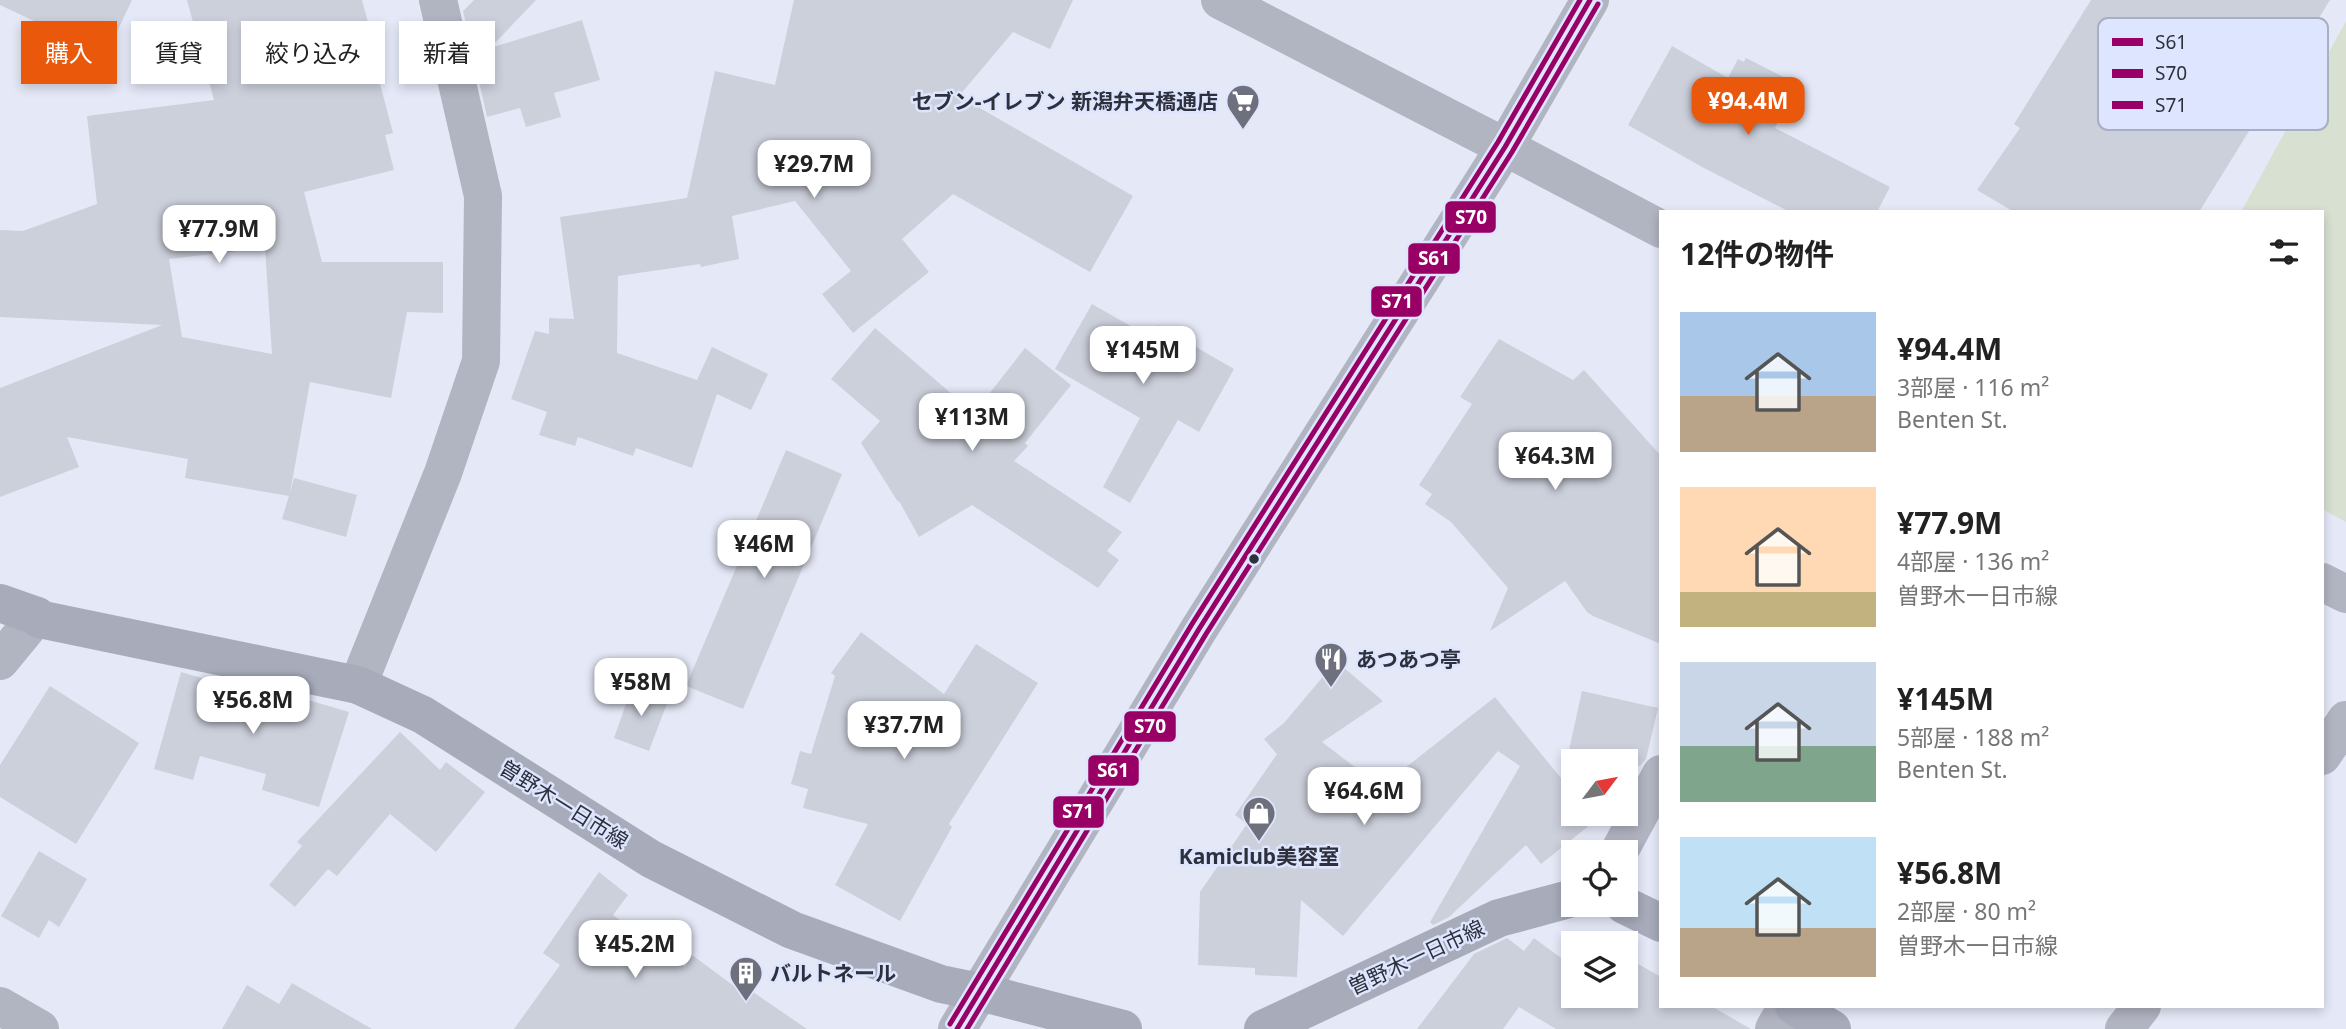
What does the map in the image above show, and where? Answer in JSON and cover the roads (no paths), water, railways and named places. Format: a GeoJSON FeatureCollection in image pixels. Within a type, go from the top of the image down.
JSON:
{"type":"FeatureCollection","features":[{"type":"Feature","properties":{"kind":"main road","name":"曽野木一日市線"},"geometry":{"type":"LineString","coordinates":[[0,603],[37,617],[38,620],[358,685],[423,715],[651,859],[780,924],[941,984],[1122,1029]]}},
{"type":"Feature","properties":{"kind":"main road","name":"曽野木一日市線"},"geometry":{"type":"LineString","coordinates":[[1263,1029],[1499,918],[1561,901]]}},
{"type":"Feature","properties":{"kind":"main road"},"geometry":{"type":"LineString","coordinates":[[1638,912],[1659,922]]}},
{"type":"Feature","properties":{"kind":"main road"},"geometry":{"type":"LineString","coordinates":[[1797,1008],[1832,1029]]}},
{"type":"Feature","properties":{"kind":"street"},"geometry":{"type":"LineString","coordinates":[[358,685],[443,473],[481,361],[483,197],[438,0]]}},
{"type":"Feature","properties":{"kind":"street"},"geometry":{"type":"LineString","coordinates":[[1220,0],[1659,228]]}},
{"type":"Feature","properties":{"kind":"street"},"geometry":{"type":"LineString","coordinates":[[957,1029],[1199,629],[1505,147],[1590,0]]}},
{"type":"Feature","properties":{"kind":"street"},"geometry":{"type":"LineString","coordinates":[[2324,583],[2346,594]]}},
{"type":"Feature","properties":{"kind":"street"},"geometry":{"type":"LineString","coordinates":[[0,661],[37,617]]}},
{"type":"Feature","properties":{"kind":"street"},"geometry":{"type":"LineString","coordinates":[[2324,752],[2346,720]]}},
{"type":"Feature","properties":{"kind":"street"},"geometry":{"type":"LineString","coordinates":[[1625,840],[1659,778]]}},
{"type":"Feature","properties":{"kind":"street"},"geometry":{"type":"LineString","coordinates":[[0,1006],[40,1029]]}},
{"type":"Feature","properties":{"kind":"street"},"geometry":{"type":"LineString","coordinates":[[1774,1029],[1786,1008]]}},
{"type":"Feature","properties":{"kind":"street"},"geometry":{"type":"LineString","coordinates":[[2124,1029],[2140,1008]]}},
{"type":"Feature","properties":{"kind":"place","name":"セブン-イレブン 新潟弁天橋通店"},"geometry":{"type":"Point","coordinates":[1243,131]}},
{"type":"Feature","properties":{"kind":"place","name":"あつあつ亭"},"geometry":{"type":"Point","coordinates":[1331,689]}},
{"type":"Feature","properties":{"kind":"place","name":"Kamiclub美容室"},"geometry":{"type":"Point","coordinates":[1259,843]}},
{"type":"Feature","properties":{"kind":"place","name":"バルトネール"},"geometry":{"type":"Point","coordinates":[746,1003]}}]}
